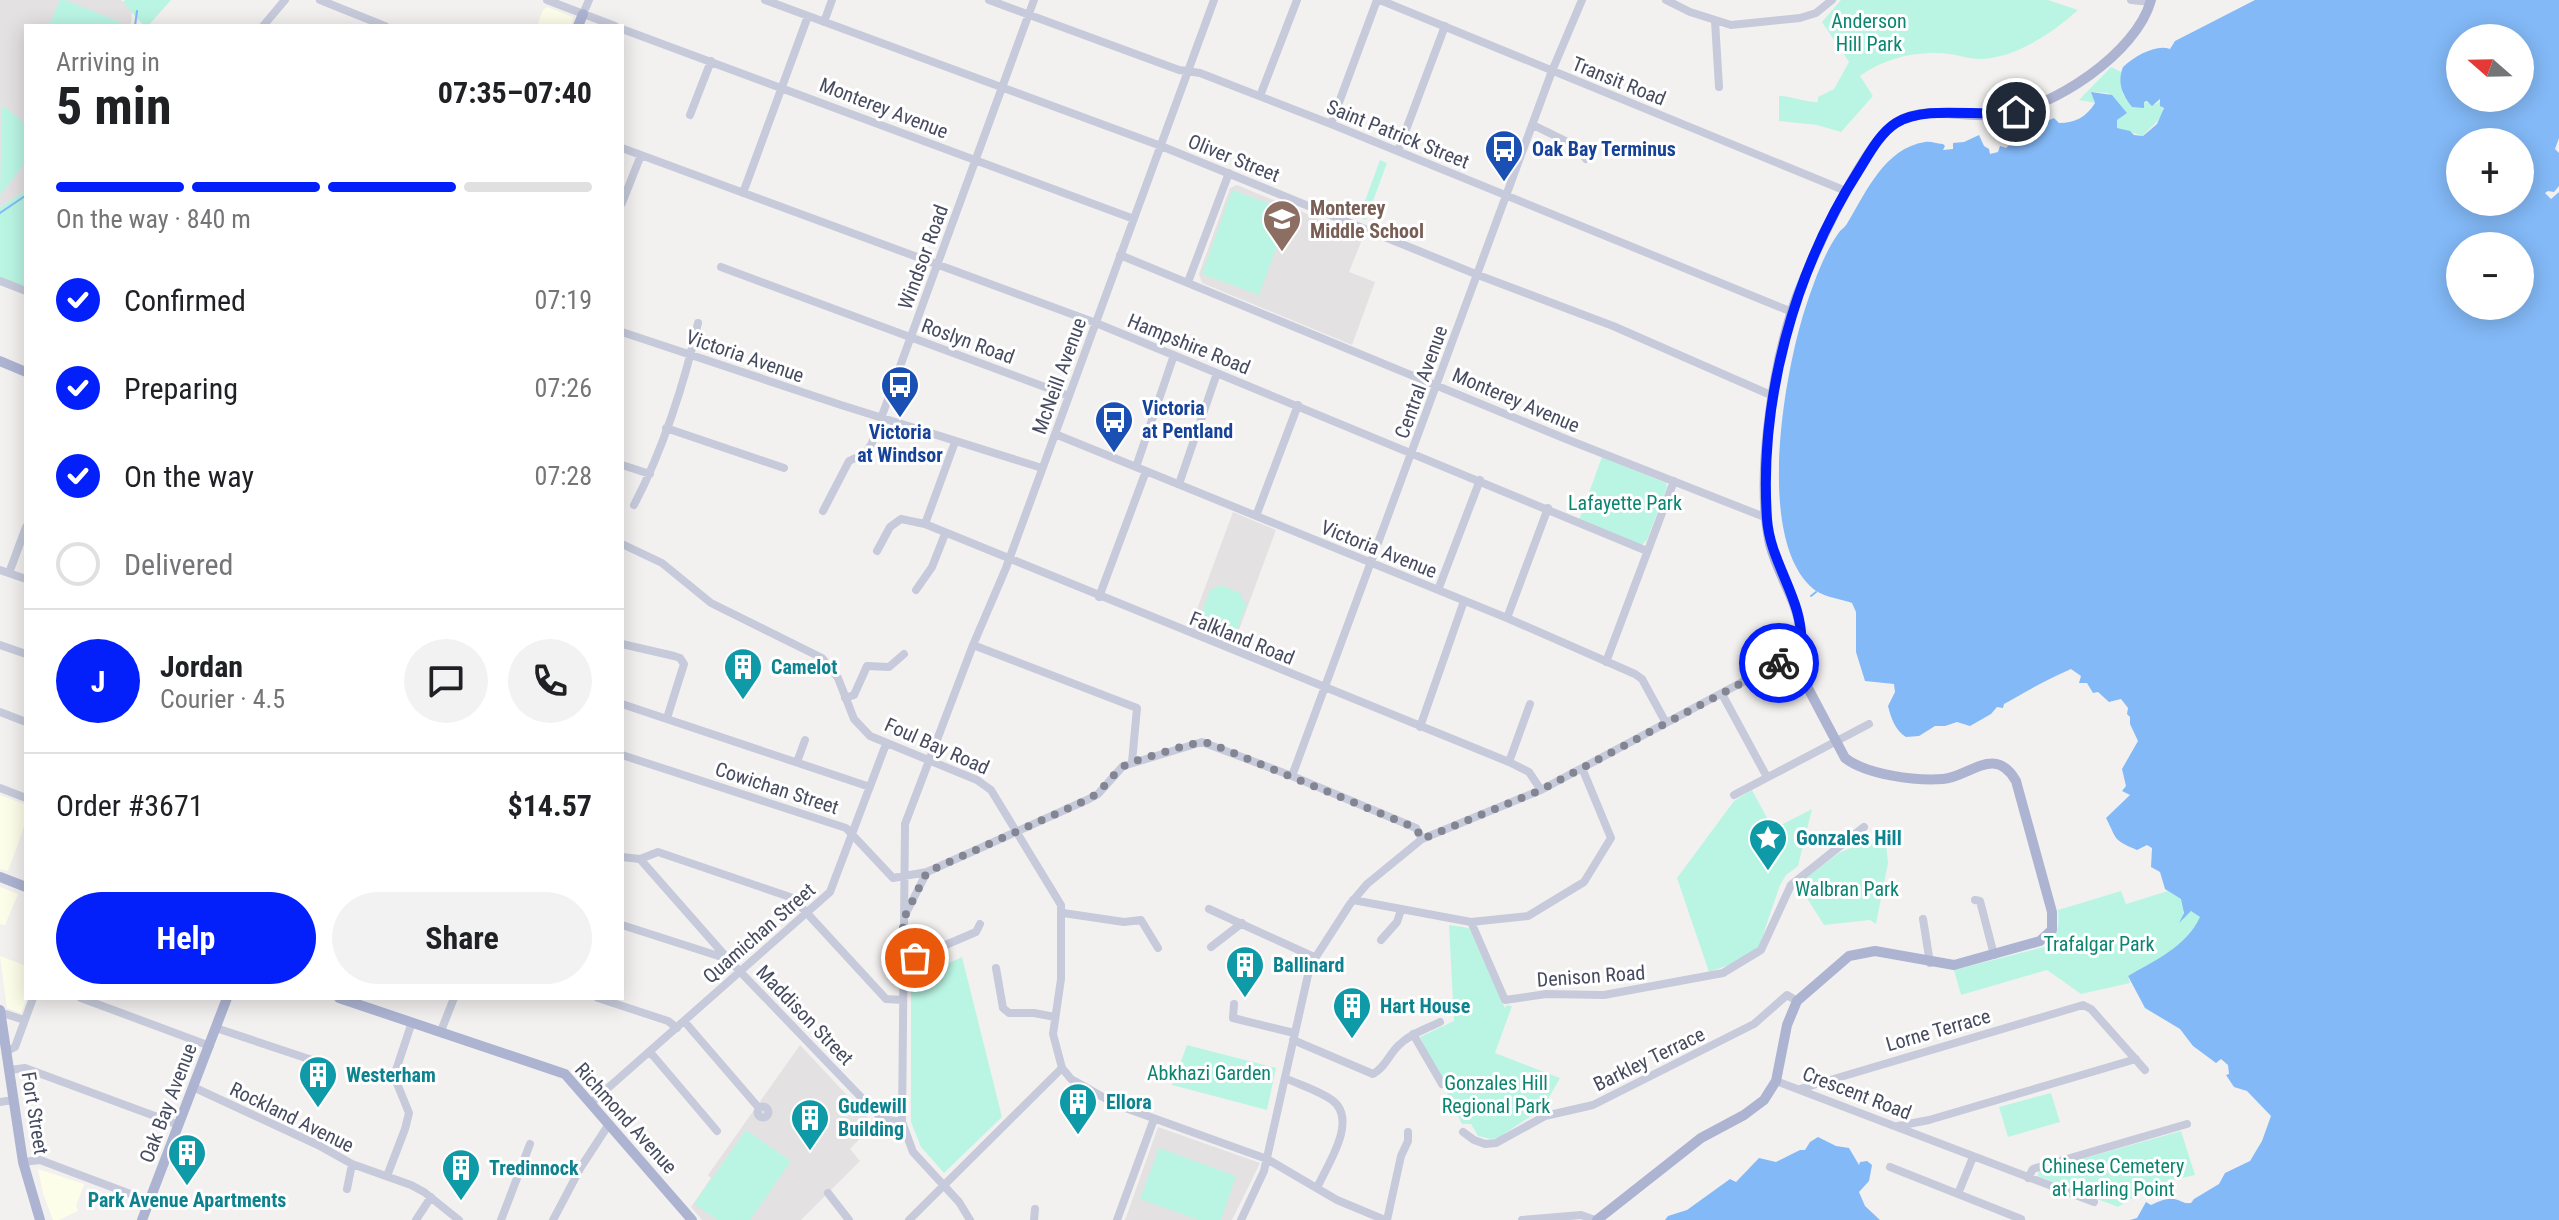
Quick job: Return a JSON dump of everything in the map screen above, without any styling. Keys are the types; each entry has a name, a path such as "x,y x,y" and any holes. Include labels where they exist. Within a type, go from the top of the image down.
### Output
{"main road":[{"path":"1776,1081 1789,1016 1797,1001 1855,954 1875,951 1954,965 2044,939 2054,926 2013,776 2003,767 1985,763 1944,779 1904,778 1853,764 1845,758 1791,656 1801,647 1802,632 1798,610 1774,557 1767,518 1766,457 1773,396 1792,312 1846,191 1876,144 1898,121 1923,114 2006,114 2055,98 2125,45 2142,22 2151,1"},
{"path":"579,24 583,14"},
{"path":"0,361 24,371"},
{"path":"0,877 24,886"},
{"name":"Oak Bay Avenue","path":"142,1220 226,1000"},
{"name":"Richmond Avenue","path":"345,1000 565,1074 692,1220"},
{"name":"Fort Street","path":"0,1011 23,1162 40,1220"},
{"name":"Crescent Road","path":"1602,1219 1701,1138 1752,1109 1769,1094 1776,1081"}],"street":[{"path":"265,24 285,0"},
{"path":"320,0 380,24"},
{"path":"547,0 610,24"},
{"path":"583,14 589,0"},
{"name":"Oliver Street","path":"765,0 1161,146 1478,275 1613,326 1773,396"},
{"path":"824,22 832,0"},
{"name":"Saint Patrick Street","path":"989,0 1260,96 1792,312"},
{"name":"Windsor Road","path":"823,511 849,461 866,453 881,417 1034,0"},
{"name":"McNeill Avenue","path":"902,1122 905,824 973,645 1010,558 1214,0"},
{"path":"1260,96 1297,0"},
{"path":"1331,124 1378,0"},
{"name":"Transit Road","path":"1378,0 1846,191"},
{"name":"Central Avenue","path":"1292,776 1552,71 1582,0"},
{"path":"1666,0 1731,25 1800,18 1816,13 1832,0"},
{"path":"2131,0 2151,1"},
{"path":"743,193 808,16"},
{"path":"1715,21 1719,87"},
{"path":"1398,151 1445,26"},
{"name":"Monterey Avenue","path":"624,30 1134,219"},
{"path":"690,115 711,61"},
{"path":"1533,125 1578,147 1586,159"},
{"name":"Hampshire Road","path":"624,149 1096,323 1647,551"},
{"path":"624,198 641,155"},
{"path":"1188,282 1229,173"},
{"name":"Monterey Avenue","path":"1120,255 1767,518"},
{"name":"Roslyn Road","path":"721,267 1069,396"},
{"path":"0,281 24,290"},
{"path":"634,505 650,474 691,355 698,323"},
{"name":"Victoria Avenue","path":"624,333 1042,468"},
{"path":"1136,467 1174,355"},
{"path":"1179,484 1217,373"},
{"path":"1256,516 1298,405"},
{"path":"666,428 784,468"},
{"name":"Victoria Avenue","path":"1055,434 1507,618 1642,679 1666,723"},
{"path":"877,551 890,527 901,519 925,524 955,442"},
{"path":"624,466 650,474"},
{"path":"1099,597 1146,471"},
{"path":"1438,590 1480,480"},
{"path":"1606,662 1674,481"},
{"path":"1507,618 1548,508"},
{"name":"Falkland Road","path":"925,524 1509,762 1529,772 1541,790"},
{"path":"24,531 4,571 24,578"},
{"path":"916,590 932,567 945,534"},
{"name":"Foul Bay Road","path":"624,545 662,563 723,609 816,653 838,678 863,731 886,744 984,784 991,790 1061,905 1061,979 1053,1034 1062,1068"},
{"path":"1420,727 1464,601"},
{"path":"624,644 674,656 684,664 667,718"},
{"path":"0,645 24,653"},
{"path":"973,645 1137,708 1132,762"},
{"path":"845,698 854,695 867,666 889,667 904,654"},
{"path":"1241,1220 1261,1180 1267,1159 1308,971 1314,957 1356,897 1422,839 1541,790 1791,656"},
{"path":"1722,694 1767,777"},
{"path":"1509,762 1530,704"},
{"path":"624,705 870,787"},
{"path":"0,712 24,721"},
{"path":"1734,795 1869,724"},
{"path":"797,762 805,740"},
{"path":"904,876 927,872 1089,799 1098,794 1123,766 1191,744 1209,743 1292,776 1416,828 1422,839"},
{"name":"Quamichan Street","path":"591,1103 830,892 886,744"},
{"name":"Cowichan Street","path":"624,756 846,828 893,878 904,876"},
{"path":"1356,897 1401,910 1471,922 1528,916 1584,882 1611,838 1582,768"},
{"path":"0,788 24,797"},
{"name":"Denison Road","path":"1471,922 1501,995 1508,1002 1546,994 1604,995 1717,976 1761,950 1791,885 1864,827"},
{"path":"624,857 640,859 658,852 793,898 886,999 903,1000"},
{"name":"Maddison Street","path":"640,859 728,959 882,1119 902,1122"},
{"path":"903,920 927,872"},
{"path":"1975,900 1980,901 1994,955"},
{"path":"1209,909 1314,957"},
{"path":"1381,940 1397,922 1401,910"},
{"path":"1063,913 1124,922 1141,920 1158,948"},
{"path":"1923,919 1930,963"},
{"path":"1211,947 1242,923"},
{"path":"903,959 915,958 976,932 980,924"},
{"path":"624,926 728,959"},
{"path":"996,968 1003,1008 1009,1013 1055,1017"},
{"name":"Barkley Terrace","path":"1463,1132 1485,1144 1496,1143 1545,1116 1593,1105 1754,1024 1787,995 1797,1001"},
{"path":"7,1051 15,1047 32,1000"},
{"path":"86,1000 210,1046"},
{"path":"441,1031 453,1000"},
{"path":"604,1000 680,1024 759,1108"},
{"path":"1234,1004 1233,1018 1294,1037 1373,1074 1379,1071 1400,1044 1413,1034 1440,1022"},
{"name":"Lorne Terrace","path":"1800,1089 2083,1005 2136,1059"},
{"path":"0,1011 24,1020"},
{"path":"387,1176 408,1120 407,1105 394,1076 412,1022"},
{"path":"216,1028 315,1061"},
{"path":"1413,1034 1442,1084"},
{"path":"650,1052 717,1131"},
{"path":"1895,1127 1929,1120 2136,1059 2145,1070"},
{"path":"10,1070 25,1068 179,1125"},
{"path":"909,1220 1062,1068 1086,1088 1117,1105 1267,1159 1317,1188 1386,1220 1408,1132"},
{"path":"1285,1078 1330,1098 1343,1118 1343,1130 1317,1188"},
{"name":"Crescent Road","path":"1776,1081 2094,1202"},
{"name":"Rockland Avenue","path":"193,1087 352,1164 411,1185 459,1220"},
{"path":"0,1102 13,1100"},
{"path":"1117,1220 1154,1119"},
{"path":"902,1122 913,1152 944,1185 970,1220"},
{"path":"553,1220 581,1167 609,1124"},
{"path":"2028,1178 2033,1169 2187,1124"},
{"path":"501,1220 530,1144"},
{"path":"1958,1194 1973,1157"},
{"path":"23,1162 40,1160 149,1201"},
{"path":"347,1189 352,1164"},
{"path":"1890,1167 2021,1219"},
{"path":"828,1193 849,1220"},
{"path":"416,1220 431,1197"},
{"path":"1034,1220 1035,1209"},
{"path":"1522,1220 1581,1215 1602,1219"}],"shaded area":[{"path":"0,0 121,0 132,10 131,24 24,24 24,191 0,207"},
{"path":"547,7 573,17 571,24 538,24"},
{"name":"Monterey Middle School","path":"1237,185 1363,237 1349,272 1375,282 1352,345 1202,283 1199,274 1230,188"},
{"path":"1233,512 1276,530 1233,646 1190,628"},
{"path":"0,795 24,804 24,827 8,871 0,869"},
{"path":"0,887 18,894 5,925 0,924"},
{"path":"0,956 24,965 26,1000 21,1013 7,1008"},
{"path":"800,1045 874,1124 850,1149 860,1161 801,1220 702,1220 691,1207 711,1178 708,1175"},
{"path":"1158,1127 1260,1163 1232,1220 1125,1220"},
{"path":"38,1169 84,1184 76,1206 78,1211 53,1220"}],"green space":[{"path":"60,0 122,23 122,24 50,24"},
{"path":"171,0 150,24 142,24 123,2"},
{"name":"Anderson Hill Park","path":"1841,0 2048,0 2078,10 2045,36 2006,55 1979,59 1925,53 1880,64 1860,76 1873,96 1841,132 1817,125 1779,121 1779,96 1818,102 1818,97 1834,89 1849,62 1822,22"},
{"path":"2111,67 2121,72 2123,95 2132,107 2144,107 2143,102 2156,104 2161,100 2161,116 2143,136 2117,128 2117,120 2126,113 2108,93 2092,92 2095,103 2079,100"},
{"path":"2,105 24,122 24,165 0,195"},
{"path":"1380,160 1387,163 1366,220 1359,217"},
{"path":"1232,190 1290,211 1259,295 1202,274"},
{"path":"24,191 24,286 20,289 0,281 0,207"},
{"name":"Lafayette Park","path":"1602,457 1666,483 1647,540 1641,546 1579,520"},
{"path":"1221,585 1242,594 1242,600 1247,603 1232,643 1196,629 1210,590"},
{"name":"Walbran Park","path":"1752,790 1773,829 1812,809 1798,866 1786,875 1780,885 1759,947 1743,960 1709,972 1677,878 1734,801"},
{"name":"Walbran Park","path":"1885,833 1888,863 1876,924 1870,920 1824,925 1798,884 1839,853"},
{"name":"Trafalgar Park","path":"2121,891 2126,904 2168,891 2181,898 2184,909 2182,919 2191,911 2201,917 2179,944 2128,976 2130,983 2081,994 2047,970 1961,995 1954,970 2044,947 2053,940 2057,931 2058,910"},
{"name":"Gonzales Hill Regional Park","path":"1449,925 1469,928 1505,1008 1512,1006 1495,1053 1560,1078 1543,1108 1498,1138 1478,1136 1471,1124 1462,1124 1420,1037 1454,1021"},
{"path":"962,957 1002,1117 944,1173 921,1147 911,1122 911,980"},
{"name":"Abkhazi Garden","path":"1187,1045 1276,1068 1267,1110 1172,1085"},
{"path":"2051,1093 2060,1122 2008,1137 1999,1107"},
{"path":"746,1130 791,1161 750,1220 718,1220 694,1204"},
{"name":"Chinese Cemetery at Harling Point","path":"2181,1131 2195,1175 2153,1185 2118,1207 2038,1176 2039,1171"},
{"path":"1159,1148 1236,1176 1221,1220 1199,1220 1140,1199"}],"water":[{"path":"2255,0 2559,0 2559,138 2555,149 2559,153 2559,186 2554,192 2545,193 2551,199 2559,192 2559,1220 2130,1220 2137,1218 2146,1202 2151,1205 2171,1199 2191,1203 2219,1184 2225,1173 2250,1161 2262,1141 2271,1116 2247,1091 2234,1087 2226,1075 2229,1074 2228,1065 2221,1059 2216,1063 2193,1046 2180,1029 2145,1008 2128,976 2178,944 2200,917 2191,911 2179,923 2184,913 2181,899 2165,889 2160,872 2151,867 2152,848 2147,845 2137,850 2119,841 2106,818 2130,795 2122,791 2126,786 2122,769 2138,741 2130,724 2128,708 2121,699 2109,702 2098,692 2093,693 2087,683 2079,683 2081,676 2071,669 2004,704 2003,708 1997,707 1970,726 1957,722 1935,726 1919,736 1906,737 1896,727 1888,706 1895,692 1894,684 1865,681 1856,652 1856,612 1852,603 1813,589 1793,560 1783,527 1779,490 1784,409 1797,336 1829,249 1878,173 1899,153 1925,142 1943,144 1943,150 1953,149 1953,143 1979,135 1990,154 1998,152 2000,146 2006,148 2040,123 2054,118 2059,123 2080,118 2095,103 2091,92 2112,95 2127,113 2117,120 2117,128 2143,136 2157,124 2164,108 2160,106 2160,99 2152,106 2147,101 2144,108 2132,107 2122,88 2120,78 2123,67 2146,52 2158,48 2170,49 2175,41"},
{"path":"1818,1137 1836,1146 1849,1148 1859,1165 1867,1161 1872,1165 1869,1181 1859,1192 1865,1206 1880,1220 1665,1220 1668,1216 1687,1210 1730,1179 1736,1182 1759,1158 1776,1162 1805,1150"}],"waterway":[{"path":"135,24 137,11"},
{"path":"0,213 24,197"},
{"path":"1811,596 1816,592"}],"way so far":[{"path":"915,958 903,959 903,920 927,872 1089,799 1098,794 1123,766 1132,762 1191,744 1209,743 1416,828 1422,839 1541,790 1779,663"}],"place":[{"name":"Oak Bay Terminus","path":"1504,183"},
{"name":"Monterey Middle School","path":"1282,253"},
{"name":"Victoria at Windsor","path":"900,419"},
{"name":"Victoria at Pentland","path":"1114,454"},
{"name":"Camelot","path":"743,701"},
{"name":"Gonzales Hill","path":"1768,872"},
{"name":"Ballinard","path":"1245,999"},
{"name":"Hart House","path":"1352,1040"},
{"name":"Westerham","path":"318,1109"},
{"name":"Ellora","path":"1078,1136"},
{"name":"Gudewill Building","path":"810,1152"},
{"name":"Park Avenue Apartments","path":"187,1187"},
{"name":"Tredinnock","path":"461,1202"}],"route":[{"path":"1779,663 1801,647 1802,632 1798,610 1774,557 1767,518 1767,439 1773,396 1793,307 1846,191 1887,130 1898,121 1923,114 1991,115 2016,112"}]}
